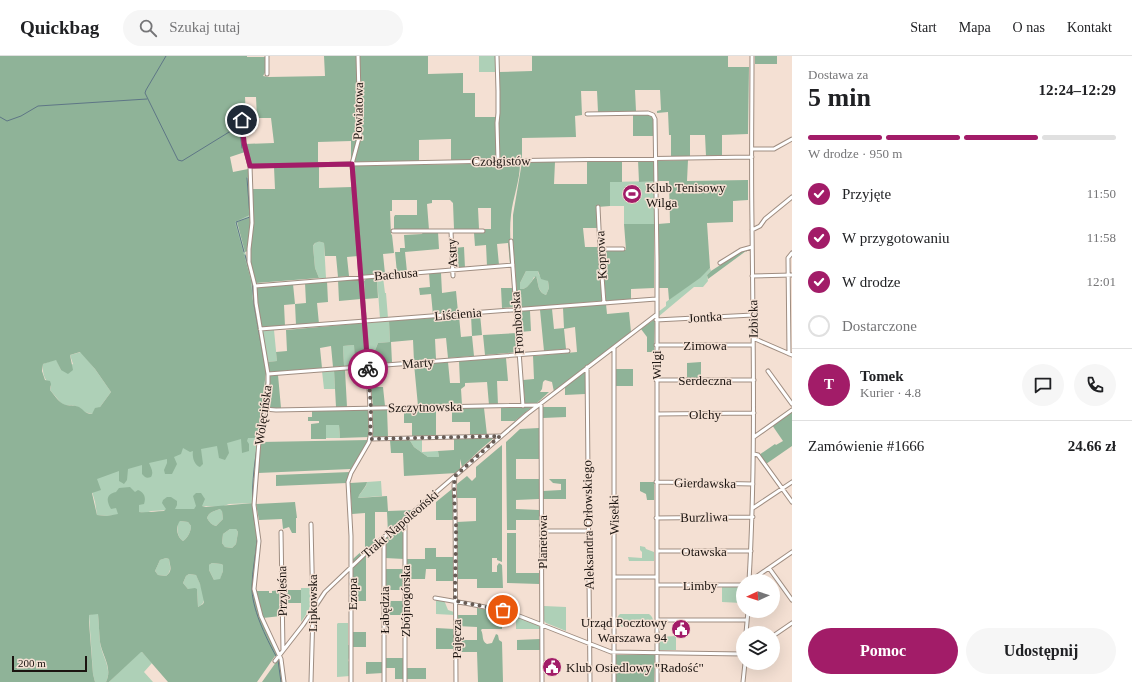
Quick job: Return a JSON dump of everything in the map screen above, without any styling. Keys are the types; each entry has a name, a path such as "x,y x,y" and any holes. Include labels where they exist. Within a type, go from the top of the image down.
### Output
{"street":[{"path":"267,56 267,74"},
{"name":"Powiatowa","path":"358,56 360,134 352,164 371,408 370,439"},
{"path":"497,56 498,161"},
{"name":"Izbicka","path":"749,574 753,517 754,454 752,56"},
{"name":"Wilgi","path":"587,114 651,114 655,119 657,414 656,682"},
{"name":"Wolęcińska","path":"242,120 244,143 250,166 252,223 249,252 250,266 268,374 259,441 254,505 260,541 254,589 261,616 282,662 284,682"},
{"path":"752,149 774,149 792,139"},
{"name":"Czołgistów","path":"250,166 752,157"},
{"path":"752,230 760,226 792,197"},
{"name":"Koprowa","path":"598,207 604,303"},
{"path":"393,231 482,231"},
{"name":"Astry","path":"451,231 453,276"},
{"name":"Fromborska","path":"511,241 523,406"},
{"path":"720,263 741,250 752,247"},
{"path":"600,249 623,249"},
{"path":"753,338 790,354 788,258 792,253"},
{"name":"Bachusa","path":"254,286 513,265"},
{"path":"752,276 792,276"},
{"name":"Liścienia","path":"260,329 656,299"},
{"name":"Trakt Napoleoński","path":"275,661 325,592 384,537 539,404 656,315"},
{"name":"Jontka","path":"656,320 753,315"},
{"name":"Zimowa","path":"656,345 753,345"},
{"name":"Wisełki","path":"614,348 614,682"},
{"name":"Marty","path":"268,374 568,351"},
{"name":"Aleksandra Orłowskiego","path":"587,368 590,682"},
{"path":"768,371 792,404"},
{"name":"Serdeczna","path":"656,380 754,380"},
{"name":"Szczytnowska","path":"264,409 523,406 539,404"},
{"name":"Planetowa","path":"539,404 542,530 542,682"},
{"path":"754,437 792,410"},
{"name":"Olchy","path":"657,414 754,413"},
{"path":"370,439 500,436"},
{"name":"Ezopa","path":"351,682 352,567 348,482 351,473 370,439"},
{"path":"754,454 758,456 792,502"},
{"name":"Pajęcza","path":"455,476 456,682"},
{"name":"Gierdawska","path":"656,482 753,484"},
{"path":"753,508 792,482"},
{"name":"Burzliwa","path":"656,518 753,517"},
{"name":"Zbójnogórska","path":"405,520 406,682"},
{"name":"Lipkowska","path":"311,524 311,682"},
{"path":"542,530 588,531"},
{"name":"Przyleśna","path":"281,532 284,650"},
{"name":"Łabędzia","path":"384,537 384,682"},
{"name":"Otawska","path":"657,551 751,551"},
{"path":"761,574 792,552"},
{"path":"769,568 792,600"},
{"path":"614,577 657,577"},
{"name":"Limby","path":"657,585 736,585"},
{"path":"435,598 509,612 589,644 614,652 736,654"},
{"path":"657,620 747,620 747,626"},
{"path":"780,631 792,623"},
{"path":"744,682 745,670"}],"green space":[{"path":"0,56 266,57 266,71 263,76 269,77 325,76 324,56 358,56 359,135 351,161 351,141 318,142 318,163 251,164 245,144 274,143 271,118 257,118 256,97 245,97 246,118 243,118 240,113 238,114 245,152 230,157 233,172 248,169 247,178 250,215 235,222 251,280 253,301 266,373 257,438 248,438 247,441 249,444 249,451 242,453 241,439 227,443 229,453 225,460 219,458 217,446 201,449 203,464 200,467 194,460 193,451 190,452 183,448 181,454 174,457 177,464 172,474 165,474 164,470 167,459 149,463 152,472 151,477 147,478 142,474 142,465 128,469 127,480 124,484 119,481 119,471 97,479 101,490 92,493 97,515 107,516 118,514 116,508 111,509 109,506 108,498 110,494 116,492 119,488 130,487 135,492 138,490 140,491 144,496 144,504 139,505 139,512 164,511 166,509 162,503 167,497 171,497 177,501 175,509 194,509 196,506 193,496 196,493 201,493 205,499 202,506 206,507 254,503 259,535 254,592 258,612 278,655 275,656 257,682 168,682 141,652 109,682 106,682 108,677 108,667 100,642 98,614 89,615 93,674 95,682 0,682","holes":["80,352 95,369 111,392 100,407 95,408 92,414 86,413 77,406 61,403 50,390 50,381 45,380 42,371 43,364 56,360 61,370 68,374 73,370 70,355","220,509 222,511 223,519 216,526 213,525 207,518 210,513","180,521 188,522 191,526 189,534 183,541 178,534 178,526","230,529 236,529 238,532 236,544 232,548 225,547 222,543 223,534","166,558 169,559 170,570 166,576 158,575 155,571 160,560","212,563 223,565 223,571 220,579 214,580 209,570 209,565","189,574 196,575 200,584 204,602 203,604 198,607 197,589 188,589 183,583 186,576"]},
{"path":"360,56 428,56 428,74 463,73 463,93 475,93 475,117 497,117 497,160 451,161 451,139 419,140 419,161 354,162 361,130"},
{"path":"479,56 496,56 496,72 479,72"},
{"path":"532,56 728,56 728,67 749,67 748,134 722,135 722,156 706,156 705,135 690,135 690,156 671,157 671,135 669,135 668,112 657,113 657,111 661,110 660,90 635,90 636,111 598,112 597,91 581,91 582,115 575,116 576,137 522,138 522,159 498,160 499,72 532,71"},
{"path":"755,56 777,56 777,64 755,64"},
{"path":"650,114 654,120 654,136 633,136 633,115"},
{"path":"622,160 622,182 610,182 610,206 597,207 597,228 583,228 585,247 598,247 602,301 518,308 513,241 513,215 522,162 555,162 554,184 587,184 587,161","holes":["526,271 538,271 541,279 548,281 549,288 546,295 541,292 536,276 527,287 520,289 520,283"]},
{"path":"638,160 654,160 654,181 639,182"},
{"path":"688,160 687,181 748,180 748,200 733,201 733,222 707,223 710,268 700,278 669,300 668,288 658,288 658,224 670,223 669,181 658,181 658,161"},
{"path":"520,163 519,176 510,221 512,264 510,264 508,243 497,244 499,265 487,266 486,245 475,246 474,233 485,233 485,229 491,229 491,208 478,208 479,229 454,229 453,203 450,200 432,200 432,203 427,204 429,230 394,230 395,215 417,215 417,200 392,200 392,211 390,211 394,253 383,254 385,274 363,276 353,166"},
{"path":"274,167 319,167 319,188 352,187 358,256 347,257 349,276 338,277 336,256 325,256 324,243 316,242 313,246 315,268 319,278 256,283 250,263 253,215 252,189 275,189"},
{"path":"247,177 251,217 237,223 253,280 255,302 268,376 254,503 229,504 221,507 202,506 194,509 151,511 146,513 139,512 138,509 118,510 118,515 97,515 91,488 217,229 250,215","holes":["251,280 253,301 266,376 257,438"]},
{"name":"Klub Tenisowy Wilga","path":"654,181 654,224 624,224 624,206 610,206 610,182"},
{"path":"251,217 248,251 245,252 237,222"},
{"path":"624,224 654,224 654,288 631,289 631,299 606,301 602,250 626,250"},
{"path":"423,232 438,232 439,249 405,252 407,272 397,273 395,252 400,252 400,248 405,248 404,235 422,234"},
{"path":"316,242 324,243 326,278 319,278 315,268 313,246"},
{"path":"464,247 465,268 455,268 454,248"},
{"path":"747,249 747,252 746,251 708,279 707,275 711,271"},
{"path":"710,268 711,271 707,275 708,281 703,287 694,287 658,317 658,312 666,306 666,302 694,282"},
{"path":"526,271 538,271 539,275 548,281 549,288 546,295 540,291 537,278 534,277 527,287 520,289 520,283"},
{"path":"429,273 441,273 442,293 456,291 458,312 433,315 431,294 420,295 419,288 430,287"},
{"path":"383,277 388,318 380,319 377,278"},
{"path":"377,278 378,298 365,299 364,281 366,279"},
{"path":"360,279 361,299 339,301 338,280"},
{"path":"327,281 328,302 317,303 319,324 296,325 295,304 306,303 305,283"},
{"path":"293,284 295,304 284,305 285,326 261,328 256,286"},
{"path":"501,288 512,288 513,307 502,308"},
{"path":"606,304 607,314 629,312 631,332 586,367 585,394 565,395 565,387 574,380 554,392 552,382 545,380 540,392 549,392 536,404 525,404 523,380 534,379 533,356 577,352 575,327 564,329 566,349 544,351 540,310 552,309 554,329 564,328 563,308"},
{"path":"518,311 530,311 531,331 520,332"},
{"path":"480,314 482,335 472,336 471,315"},
{"path":"459,316 461,337 472,336 474,356 448,358 446,338 435,339 436,359 414,361 413,340 391,342 392,363 377,364 374,353 378,343 390,342 389,321"},
{"path":"655,319 654,352 647,352 647,337 641,329"},
{"path":"389,321 390,342 378,343 374,353 377,364 370,364 367,323"},
{"path":"363,323 367,365 355,365 354,345 343,346 344,366 333,367 331,346 320,348 322,368 269,372 267,362 277,361 276,352 287,351 286,330"},
{"path":"274,330 277,361 267,362 261,331"},
{"path":"517,333 518,352 485,355 483,335"},
{"path":"354,345 355,365 344,366 343,346"},
{"path":"81,352 111,392 100,407 92,414 84,412 76,406 61,403 50,390 51,386 43,371 43,364 56,359 61,370 73,364 70,355"},
{"path":"506,358 508,381 497,381 498,405 489,405 487,382 465,383 465,386 461,389 462,405 418,406 414,364 448,362 450,383 460,383 459,361"},
{"path":"701,362 701,378 687,379 687,363"},
{"path":"615,369 633,369 633,386 615,386"},
{"path":"334,370 335,389 324,389 322,371"},
{"path":"334,370 345,370 347,407 336,407"},
{"path":"269,375 278,375 281,408 266,407"},
{"path":"371,387 383,387 385,406 373,406"},
{"path":"501,407 532,407 515,421 501,421"},
{"path":"543,407 566,407 566,417 543,418"},
{"path":"436,408 436,436 412,437 412,423 404,423 404,409"},
{"path":"452,408 484,408 487,435 470,435 470,422 452,422"},
{"path":"368,409 369,437 340,438 339,425 326,425 326,439 311,439 311,424 319,423 319,421 308,421 308,417 312,417 312,410"},
{"path":"373,409 387,409 388,437 373,437"},
{"path":"792,411 792,446 766,464 759,455 775,444 776,445 783,441 772,425"},
{"path":"326,425 339,425 340,438 326,438"},
{"path":"539,428 539,459 516,459 516,479 539,479 539,499 516,500 516,509 539,510 539,520 516,520 516,530 507,530 506,442 520,429"},
{"path":"495,437 462,467 460,459 460,470 457,473 404,476 403,453 391,453 390,440 409,439 414,447 428,457 439,457 438,451 454,450 454,439"},
{"path":"409,439 422,439 422,452 438,451 439,457 428,457 414,447"},
{"path":"369,440 351,469 258,473 261,442"},
{"path":"502,445 502,562 497,560 497,558 492,558 492,572 497,572 497,566 499,563 502,565 503,588 477,588 477,579 457,579 457,522 476,521 476,498 457,498 457,484 467,476 472,481 476,477 476,467"},
{"path":"350,472 347,483 276,486 276,475"},
{"path":"549,479 566,479 566,499 543,499 543,491 561,490 561,484 553,483"},
{"path":"381,481 382,496 357,498 366,486 367,482"},
{"path":"367,482 358,498 387,496 388,511 415,510 388,533 387,512 375,512 375,544 353,563 353,559 365,548 365,513 352,514 350,483"},
{"path":"640,482 654,482 654,500 647,500 646,494 640,491"},
{"path":"454,489 454,520 436,520 436,502"},
{"path":"295,502 297,518 296,533 292,533 289,527 283,529 282,519 259,520 256,504"},
{"path":"220,509 222,510 223,519 216,526 213,525 207,518 210,513"},
{"path":"178,522 188,522 191,526 189,534 183,541 178,533"},
{"path":"404,522 404,559 385,558 385,538"},
{"path":"230,529 236,529 238,532 236,544 232,548 225,547 222,543 223,534"},
{"path":"507,533 516,533 516,573 539,573 539,584 507,583"},
{"path":"640,546 654,552 654,561 629,561 628,557 642,558"},
{"path":"425,548 436,548 436,557 454,557 454,581 436,581 436,569 426,569 425,579 407,579 407,559 425,559"},
{"path":"366,555 366,601 353,601 353,567"},
{"path":"166,558 169,559 169,572 166,576 158,575 155,571 160,560"},
{"path":"212,563 223,565 220,580 214,580 209,570 209,565"},
{"path":"385,569 404,569 404,590 385,590"},
{"path":"189,574 196,575 201,585 204,600 198,607 197,589 188,589 183,583 186,576"},
{"path":"722,587 736,587 736,603 722,602"},
{"path":"301,588 310,588 311,599 309,609 301,622"},
{"path":"281,590 281,616 263,618 256,591 269,591 269,593 272,593 272,591"},
{"path":"283,590 301,590 301,603 283,603"},
{"path":"436,599 444,600 448,610 454,612 454,615 436,614"},
{"path":"385,601 404,601 404,615 385,615"},
{"path":"544,606 566,607 566,631 544,621"},
{"path":"477,608 500,612 502,614 502,629 481,630 485,643 492,643 496,634 502,642 503,682 478,682 477,652 458,652 458,640 477,640 477,627 457,626 457,615 477,615"},
{"path":"98,613 101,647 108,672 106,682 95,682 93,674 89,615"},
{"path":"620,614 649,614 653,619 653,624 650,627 632,624 621,627 617,624 617,618"},
{"path":"516,616 540,626 540,629 516,629"},
{"path":"338,623 348,623 348,645 350,645 348,661 350,662 350,676 337,677"},
{"path":"436,628 454,629 454,649 436,649"},
{"path":"353,632 366,632 366,647 353,647"},
{"path":"676,636 676,650 658,650 658,637"},
{"path":"540,639 540,650 517,650 517,640"},
{"path":"140,652 142,652 152,663 144,672 153,682 109,682"},
{"path":"615,655 655,655 654,682 615,682"},
{"path":"279,658 281,662 282,682 262,682"},
{"path":"386,658 404,658 404,679 395,679 395,668 386,668"},
{"path":"366,662 383,662 383,673 366,674"},
{"path":"407,668 426,668 426,679 407,679"}],"waterway":[{"path":"166,56 145,93 178,160 182,161 234,129 237,128 239,130"},
{"path":"0,117 7,121 21,116 38,106 147,99"},
{"path":"238,116 242,148"},
{"path":"244,252 236,222 250,217 247,178"},
{"path":"245,255 252,280 254,305 265,366"},
{"path":"255,525 253,506 254,469 267,377"},
{"path":"257,540 252,594 260,622 276,656"},
{"path":"278,660 281,682"}],"way so far":[{"path":"368,369 371,408 370,439 500,436 455,476 455,601 503,610"}],"place":[{"name":"Klub Tenisowy Wilga","path":"632,194"},
{"name":"Urząd Pocztowy Warszawa 94","path":"681,629"},
{"name":"Klub Osiedlowy \"Radość\"","path":"552,667"}],"route":[{"path":"242,120 244,143 250,166 352,164 368,369"}]}
